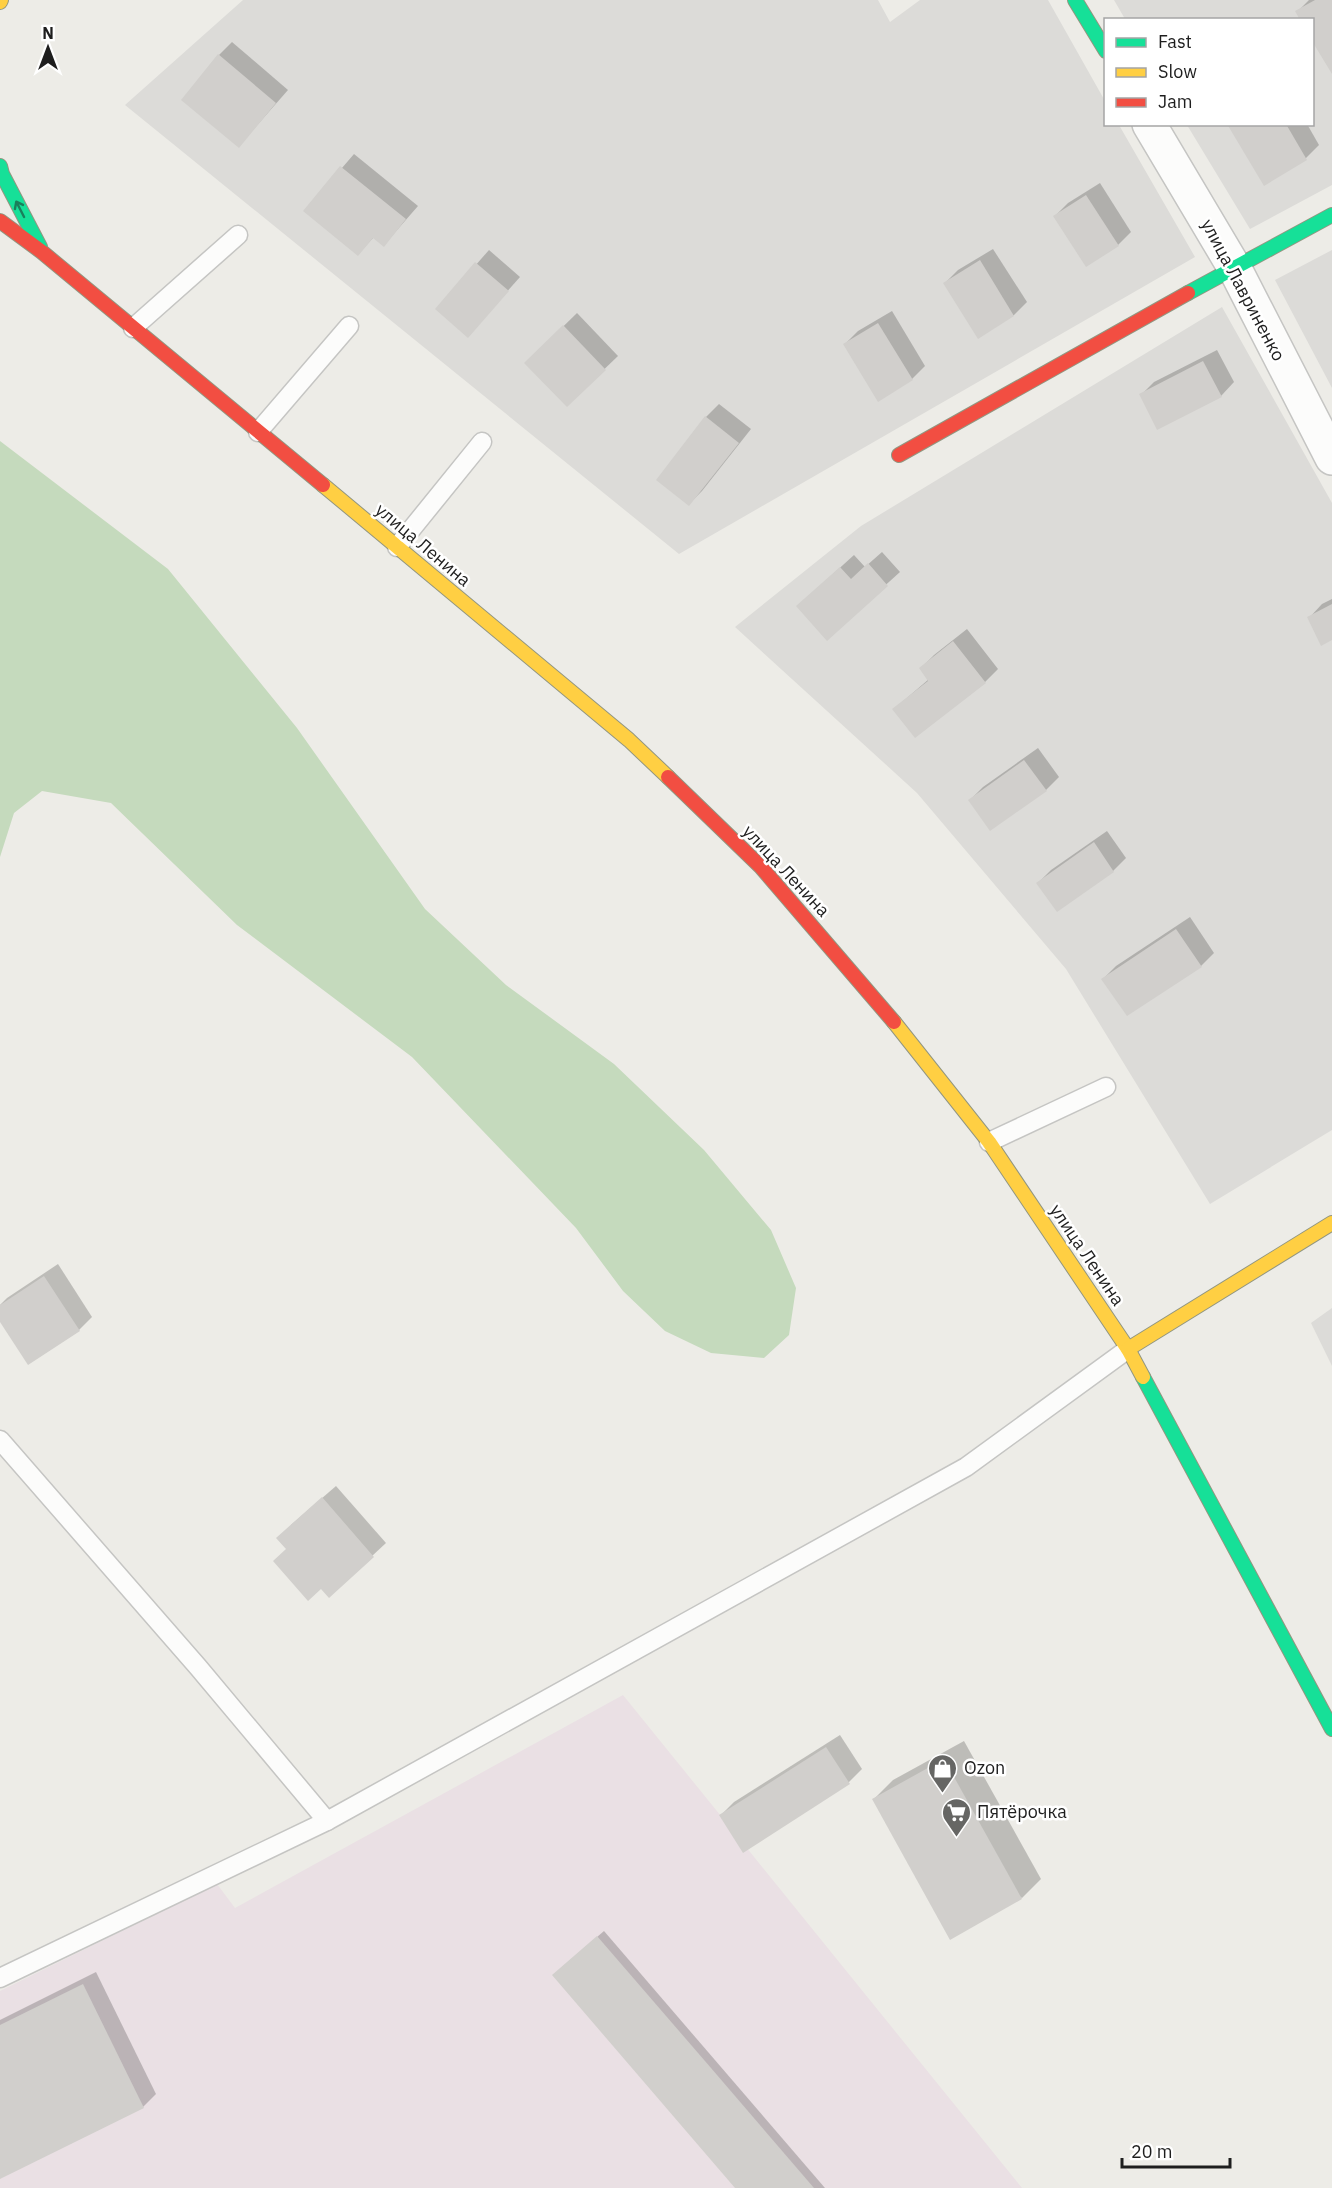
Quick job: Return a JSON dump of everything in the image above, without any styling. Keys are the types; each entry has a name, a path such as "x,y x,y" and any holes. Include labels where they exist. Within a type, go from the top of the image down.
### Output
{"main road":[{"path":"1075,0 1104,48"},
{"path":"0,166 42,252"},
{"path":"899,455 1234,267 1332,215"},
{"name":"улица Ленина","path":"0,221 42,252 629,740 761,867 869,991 989,1142 1128,1349 1332,1729"},
{"path":"1128,1349 1332,1222"}],"street":[{"name":"улица Лавриненко","path":"1150,126 1234,267 1332,458"}],"lane":[{"path":"133,328 238,235"},
{"path":"258,432 349,326"},
{"path":"397,547 482,442"},
{"path":"989,1142 1106,1088"},
{"path":"0,1978 327,1821 966,1467 1128,1349"},
{"path":"0,1440 198,1667 327,1821"}],"shaded area":[{"path":"243,0 878,0 890,22 920,0 1048,0 1104,99 1104,126 1120,126 1195,257 679,554 125,105"},
{"path":"1114,0 1332,0 1332,185 1250,229 1188,126 1314,126 1314,18 1124,18"},
{"path":"1332,250 1332,388 1275,280"},
{"path":"1222,307 1332,503 1332,1130 1210,1204 1066,969 917,793 735,627 861,526"},
{"path":"1332,1308 1332,1366 1311,1323"},
{"path":"623,1695 1022,2188 0,2188 0,1991 217,1884 235,1908"}],"green space":[{"path":"0,441 168,569 297,728 425,909 506,985 614,1064 704,1150 771,1230 796,1288 789,1335 764,1358 711,1353 665,1331 623,1291 576,1228 412,1057 237,925 111,803 42,791 14,813 0,857"}],"building":[{"path":"1315,0 1332,0 1332,74 1314,44 1314,18 1299,18 1295,11"},
{"path":"218,54 276,103 239,148 181,100"},
{"path":"1228,126 1287,126 1307,160 1264,186"},
{"path":"340,166 406,219 384,247 373,238 358,256 303,211"},
{"path":"1086,195 1119,246 1086,267 1053,216"},
{"path":"980,260 1014,316 978,339 943,283"},
{"path":"475,262 509,291 468,338 435,309"},
{"path":"878,323 913,380 878,402 843,344"},
{"path":"563,325 606,370 567,407 524,363"},
{"path":"1203,361 1222,397 1157,430 1139,394"},
{"path":"705,416 739,443 689,506 656,480"},
{"path":"868,563 888,586 827,641 796,606 840,567 851,579"},
{"path":"1332,604 1332,640 1321,646 1307,617"},
{"path":"953,641 986,683 915,738 892,709 928,681 919,668"},
{"path":"1024,760 1047,791 990,831 968,800"},
{"path":"1094,842 1114,872 1057,912 1036,883"},
{"path":"1176,929 1202,967 1127,1016 1101,979"},
{"path":"44,1276 80,1331 28,1365 0,1322 0,1305"},
{"path":"322,1497 374,1557 329,1598 321,1589 308,1601 273,1561 286,1549 276,1538"},
{"path":"826,1747 850,1784 743,1853 719,1815"},
{"path":"944,1759 1022,1899 950,1940 872,1799"},
{"path":"597,1936 814,2188 735,2188 552,1975"},
{"path":"83,1984 144,2108 0,2179 0,2025"}],"traffic: fast":[{"path":"1075,0 1104,48"},
{"path":"0,166 40,247"},
{"path":"1188,293 1332,215"},
{"path":"1143,1377 1332,1729"}],"traffic: slow":[{"path":"323,485 629,740 668,777"},
{"path":"894,1022 989,1142 1128,1349 1143,1377"},
{"path":"1128,1349 1332,1223"}],"traffic: jam":[{"path":"0,221 42,252 323,485"},
{"path":"899,455 1188,293"},
{"path":"668,777 761,867 894,1022"}],"place":[{"name":"Ozon","path":"943,1794"},
{"name":"Пятёрочка","path":"956,1838"}]}
